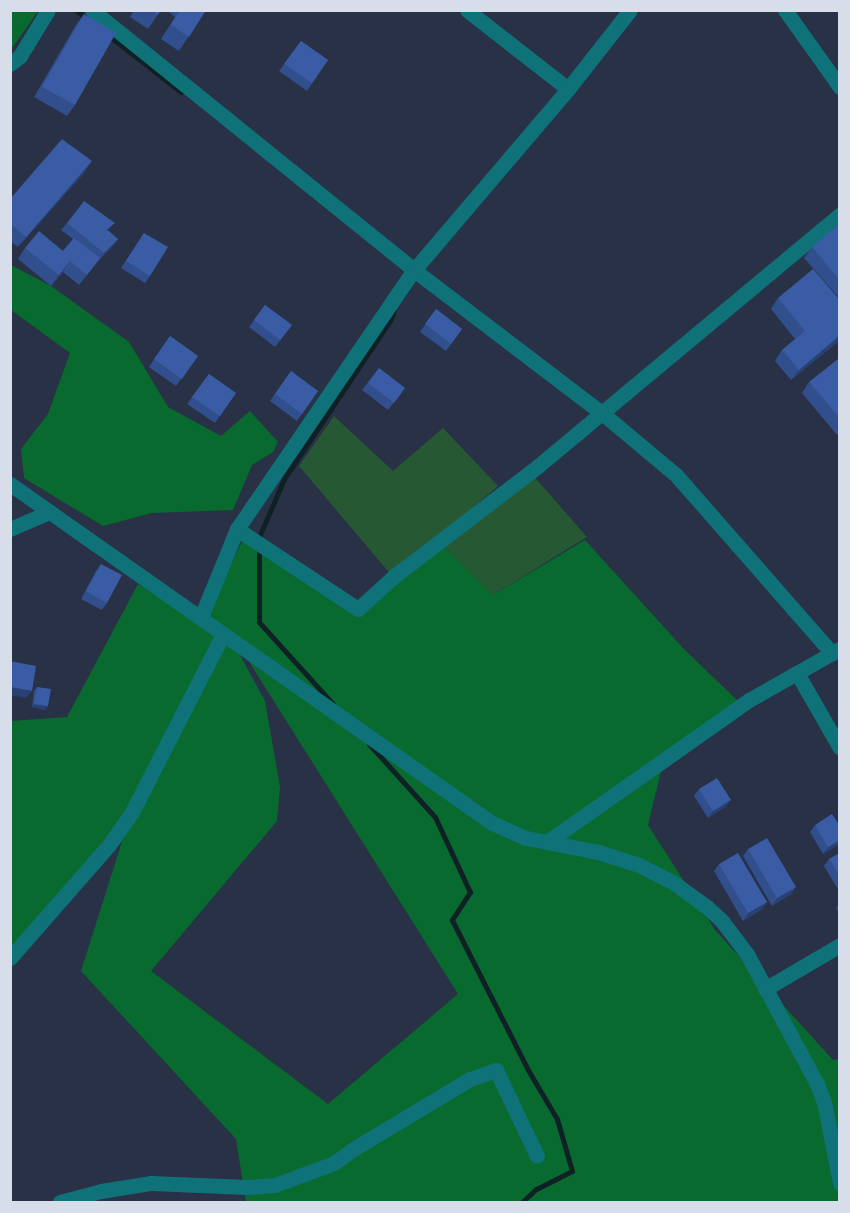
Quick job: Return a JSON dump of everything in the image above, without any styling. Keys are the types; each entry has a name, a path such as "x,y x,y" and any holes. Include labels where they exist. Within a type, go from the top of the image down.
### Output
{"street":[{"path":"10,64 20,56 48,10"},
{"path":"92,10 414,270 602,413 676,475 836,651 749,700 547,842"},
{"path":"467,10 568,89"},
{"path":"201,617 237,529 414,270 568,89 630,10"},
{"path":"784,10 840,87"},
{"path":"237,529 358,609 393,577 602,413 840,214"},
{"path":"10,484 492,822 513,833 617,857 674,882 722,921 747,954 817,1084 824,1102 840,1183"},
{"path":"10,529 49,512"},
{"path":"10,958 109,845 132,812 223,634"},
{"path":"797,673 840,748"},
{"path":"765,989 840,945"},
{"path":"60,1203 100,1191 151,1183 247,1187 275,1185 334,1163 470,1079 496,1070 537,1156"}],"green space":[{"path":"10,11 38,11 11,50"},
{"path":"11,265 51,286 129,342 168,407 221,436 250,411 278,442 273,452 252,465 233,510 152,513 103,526 24,478 21,449 48,414 70,353 11,310"},
{"path":"334,416 393,471 443,428 498,486 393,577 299,466"},
{"path":"530,472 587,537 493,595 441,543"},
{"path":"244,537 359,614 441,543 493,595 585,540 683,648 742,705 665,755 648,825 715,930 833,1060 839,1059 839,1202 246,1202 236,1139 81,971 131,813 11,948 11,721 67,717 138,584 234,644 265,701 280,787 277,821 151,971 328,1104 458,994 233,636 208,614"}],"building":[{"path":"180,10 206,10 189,37 171,25"},
{"path":"84,14 116,33 75,105 42,87"},
{"path":"301,41 328,60 312,83 284,64"},
{"path":"62,139 92,161 26,237 10,223 10,199"},
{"path":"84,201 115,223 107,230 118,239 104,253 67,223"},
{"path":"840,223 840,280 812,247"},
{"path":"39,231 63,251 74,238 100,258 87,275 70,261 59,275 25,248"},
{"path":"144,233 168,247 150,276 126,261"},
{"path":"813,269 840,300 840,335 799,370 782,350 805,331 778,298"},
{"path":"265,305 292,325 280,340 254,320"},
{"path":"436,309 462,329 451,344 425,324"},
{"path":"170,336 198,356 182,379 154,359"},
{"path":"838,359 840,361 840,418 809,382"},
{"path":"379,368 405,388 394,403 368,383"},
{"path":"291,371 318,391 302,414 275,394"},
{"path":"209,374 236,393 220,416 192,397"},
{"path":"101,564 122,575 107,603 86,591"},
{"path":"10,661 36,666 32,691 10,687"},
{"path":"37,687 51,689 48,706 34,704"},
{"path":"717,778 731,800 713,811 699,789"},
{"path":"832,814 840,826 840,840 828,847 815,825"},
{"path":"767,838 796,887 777,898 748,849"},
{"path":"738,853 767,902 748,913 719,864"},
{"path":"840,853 840,876 829,859"}],"waterway":[{"path":"76,10 86,18"},
{"path":"108,35 181,92"},
{"path":"333,704 259,622 259,537 284,479 391,319 394,309"},
{"path":"369,744 435,817 470,892 452,920 528,1070 557,1119 572,1171 536,1189 522,1202"}]}
